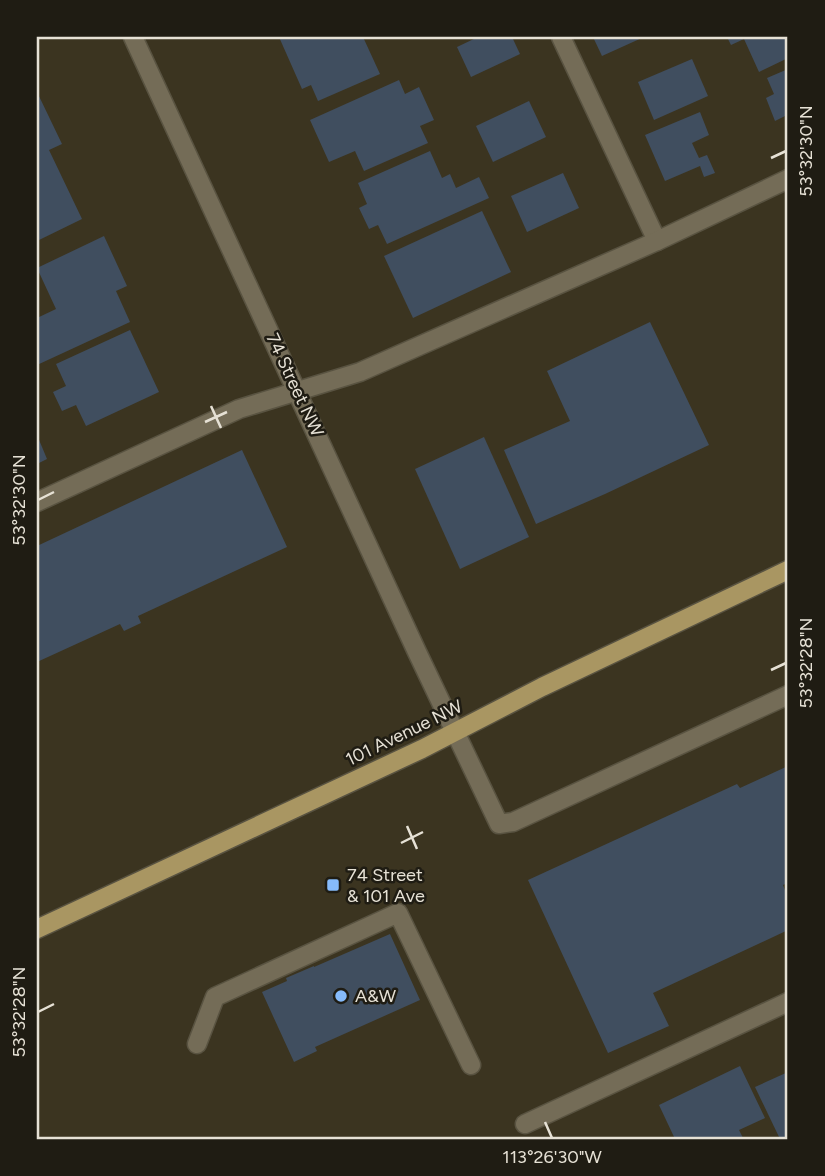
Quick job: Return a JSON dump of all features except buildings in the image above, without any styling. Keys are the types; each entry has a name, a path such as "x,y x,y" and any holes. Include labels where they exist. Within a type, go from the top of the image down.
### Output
{"main road":[{"name":"101 Avenue NW","path":"40,926 455,733 542,687 788,570"}],"street":[{"name":"74 Street NW","path":"134,37 499,824 513,822 788,695"},
{"path":"561,37 657,241"},
{"path":"37,502 239,409 360,372 657,241 788,179"},
{"path":"197,1044 215,997 398,913 471,1065"},
{"path":"525,1124 788,1002"}],"place":[{"name":"74 Street & 101 Ave","path":"333,885"},
{"name":"A&W","path":"341,996"}]}
